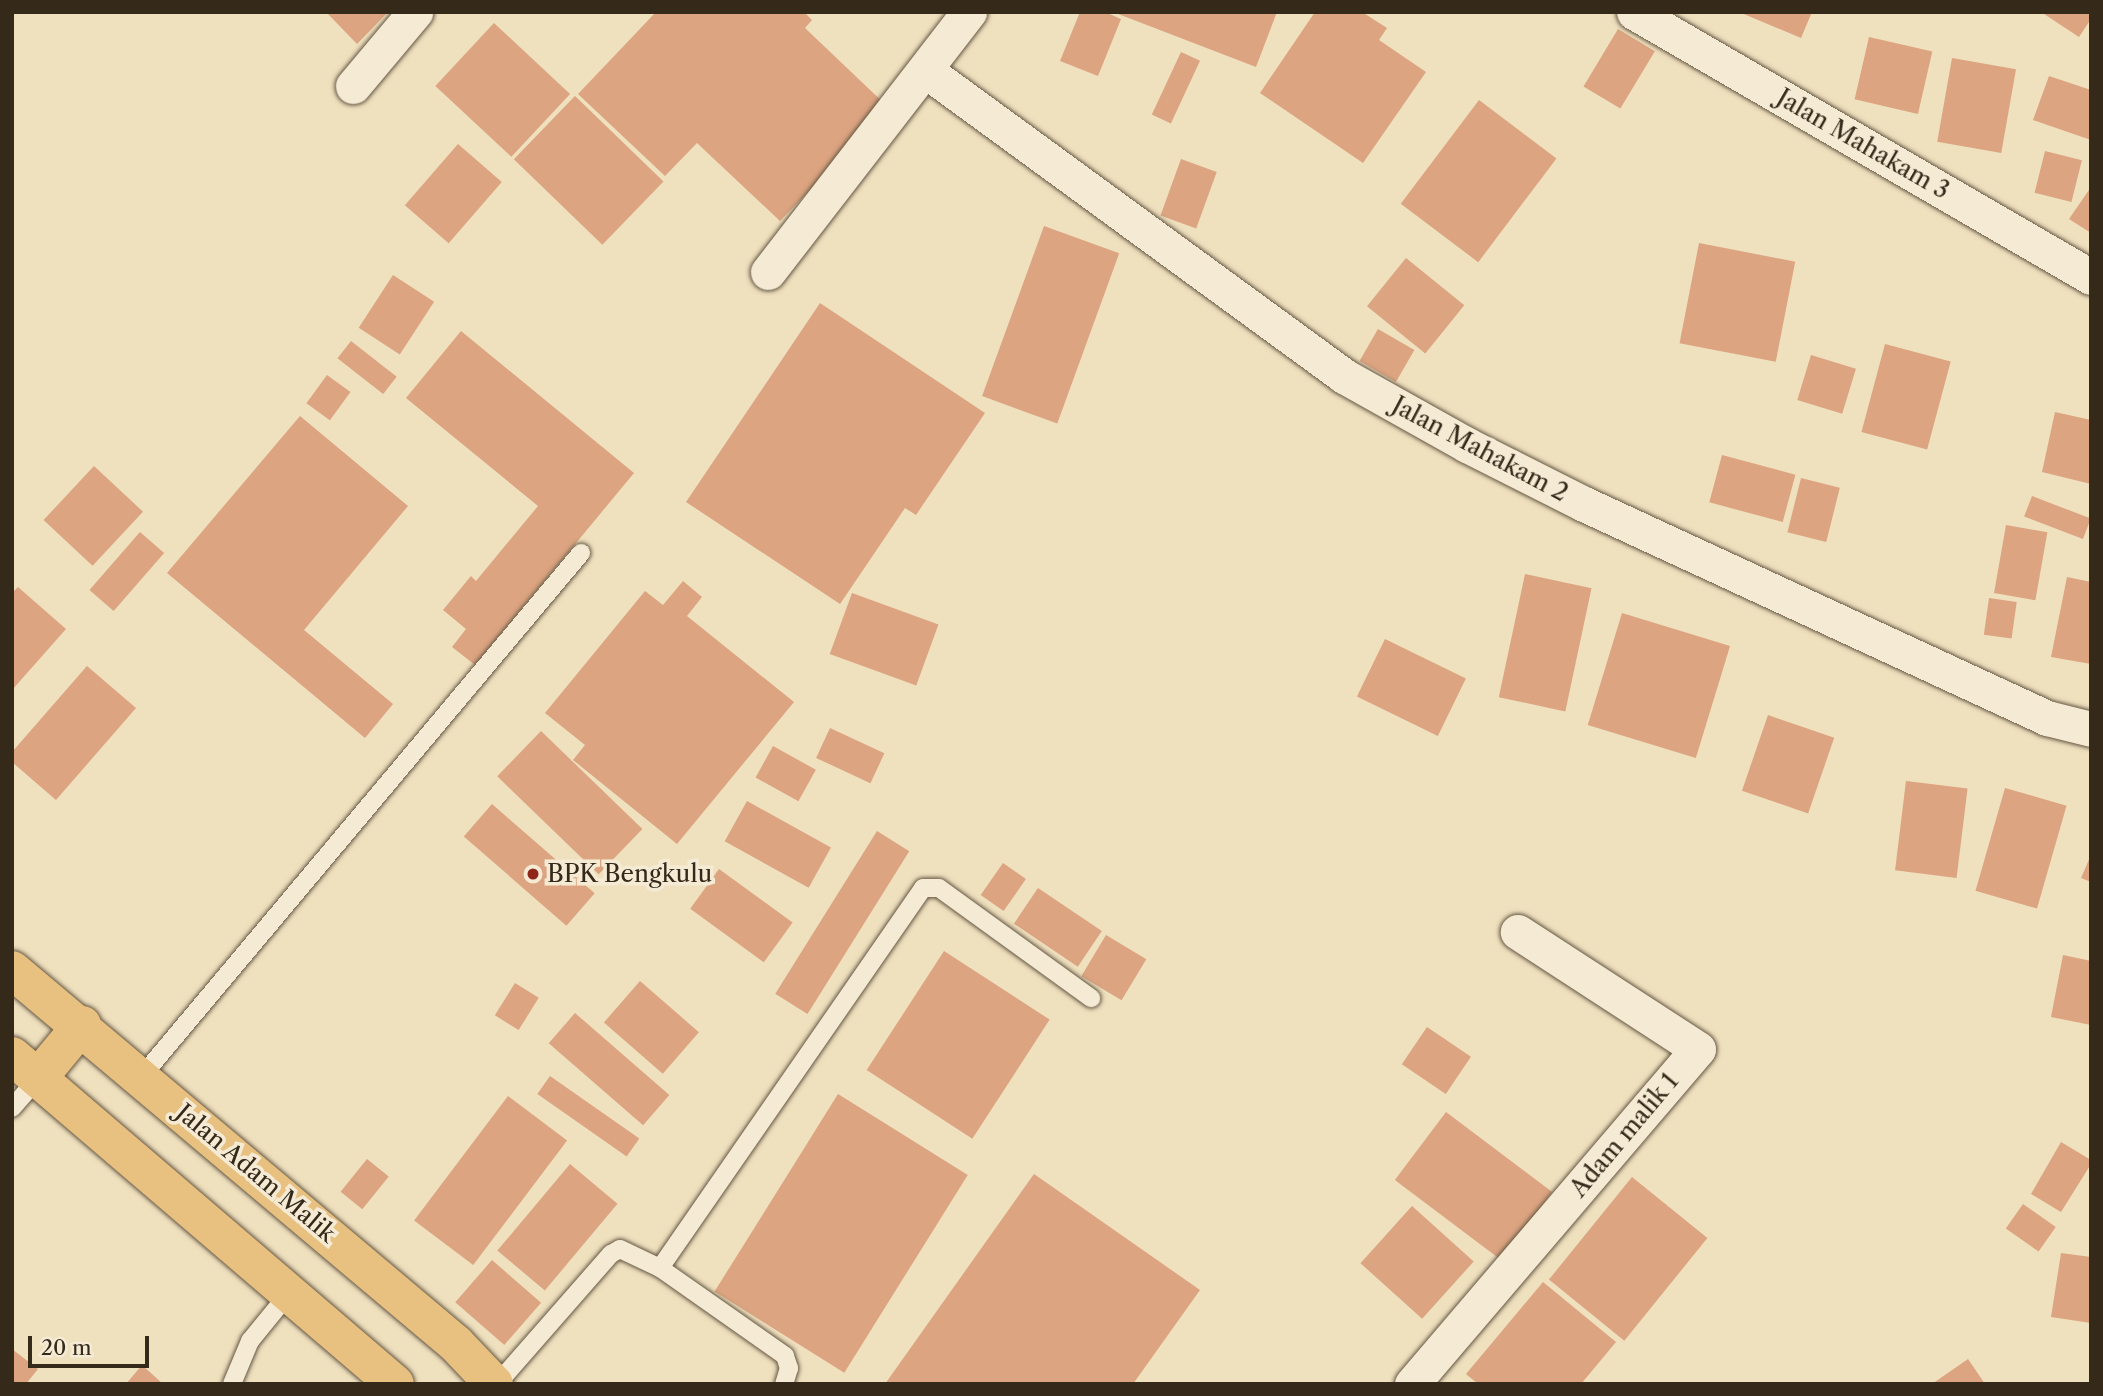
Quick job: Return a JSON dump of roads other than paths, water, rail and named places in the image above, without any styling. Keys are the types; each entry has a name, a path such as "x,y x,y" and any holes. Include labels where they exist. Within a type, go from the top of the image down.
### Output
{"main road":[{"name":"Jalan Adam Malik","path":"12,970 82,1025 456,1344 495,1384"},
{"path":"82,1025 25,1067 395,1384"}],"street":[{"path":"353,86 415,12"},
{"path":"768,272 970,12"},
{"name":"Jalan Mahakam 3","path":"1634,12 2091,277"},
{"name":"Jalan Mahakam 2","path":"925,70 1344,376 1366,389 1467,445 1584,504 2048,718 2091,729"},
{"name":"Adam malik 1","path":"1412,1384 1698,1049 1518,932"}],"lane":[{"path":"142,1076 581,553"},
{"path":"660,1268 923,888 939,888 1091,998"},
{"path":"12,1108 25,1067"},
{"path":"495,1384 611,1254 620,1249 660,1268 785,1356 789,1368 784,1384"},
{"path":"232,1384 250,1342 290,1292"}],"place":[{"name":"BPK Bengkulu","path":"533,874"}]}
